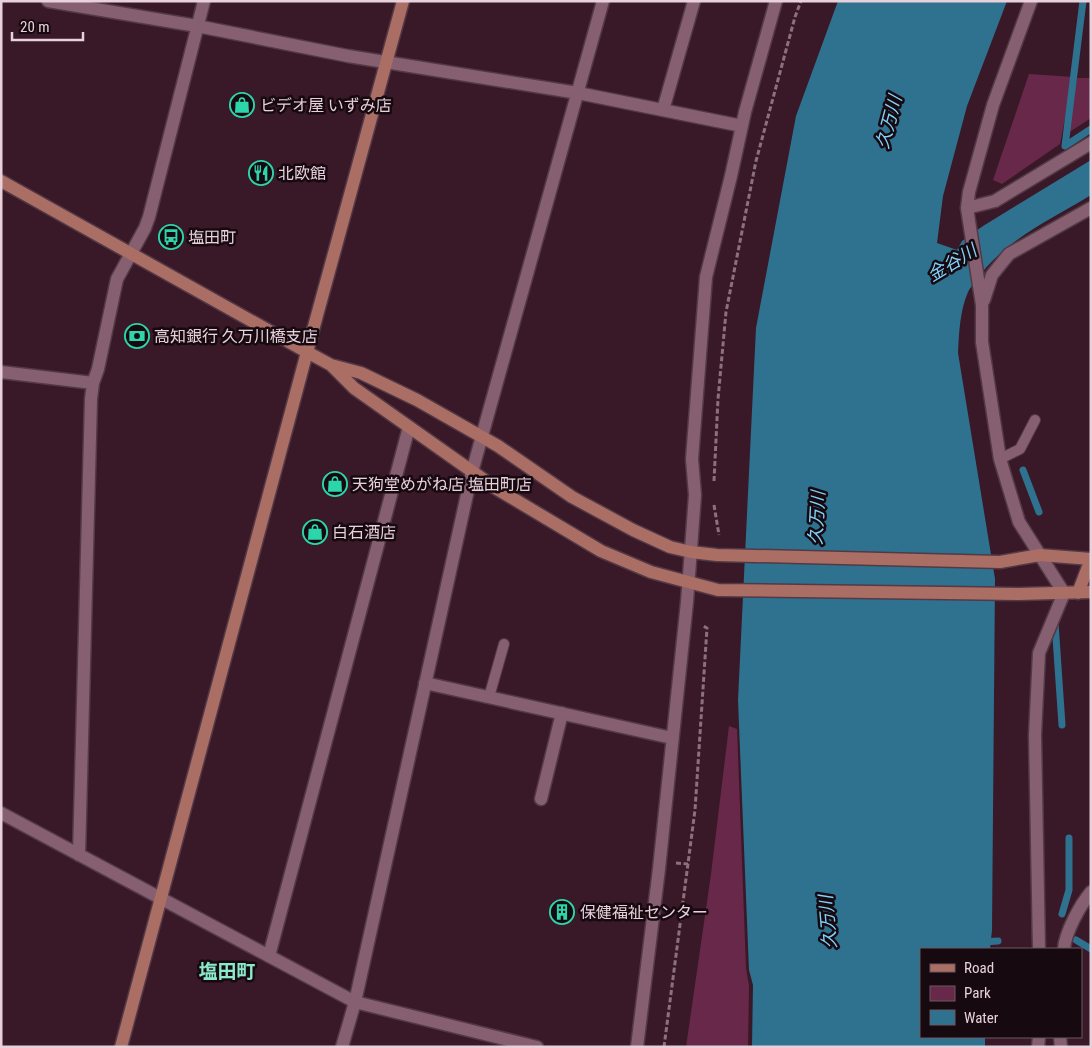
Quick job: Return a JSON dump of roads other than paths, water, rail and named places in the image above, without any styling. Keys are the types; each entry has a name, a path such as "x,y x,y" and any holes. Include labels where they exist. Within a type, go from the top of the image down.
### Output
{"street":[{"path":"48,1 94,5 387,62 578,93 742,126"},
{"path":"80,855 90,399 117,279 149,217 204,1"},
{"path":"121,1047 403,1"},
{"path":"342,1047 355,1002 472,472 603,1"},
{"path":"663,110 694,1"},
{"path":"637,1047 659,869 691,552 695,496 692,459 706,277 742,126 776,1"},
{"path":"1031,1 993,106 969,192 967,208 982,305 982,342 1000,459 1019,522 1064,593"},
{"path":"967,208 995,201 1091,143"},
{"path":"1,181 331,365 361,372 418,400 481,437 572,497 633,530 670,547 717,555 1000,562 1040,555 1091,559 1085,592 998,594 721,590 651,572 601,550 497,489 354,388 331,365"},
{"path":"982,305 992,275 1010,254 1091,208"},
{"path":"1,372 93,382"},
{"path":"269,956 409,427"},
{"path":"1039,948 1035,735 1039,653 1064,593"},
{"path":"425,683 672,738"},
{"path":"541,799 562,713"},
{"path":"1,813 355,1002 510,1043 537,1047"},
{"path":"1064,948 1065,940 1084,900 1091,892"}],"lane":[{"path":"1000,459 1020,449 1035,420"},
{"path":"489,697 504,644"}],"water":[{"path":"838,1 1007,1 967,106 943,196 937,243 957,250 962,241 983,226 1091,160 1091,195 1029,232 988,265 969,290 960,322 958,353 995,579 992,930 990,948 920,948 920,1038 985,1038 985,1047 752,1047 753,985 749,970 738,700 756,328 796,116"}],"waterway":[{"path":"1083,1 1065,146 1091,129"},
{"path":"1023,470 1039,512"},
{"path":"1055,623 1062,725"},
{"path":"1062,914 1069,890 1069,838"},
{"path":"1076,940 1091,949"},
{"path":"983,942 998,941"}],"place":[{"name":"ビデオ屋 いずみ店","path":"242,105"},
{"name":"北欧館","path":"261,173"},
{"name":"塩田町","path":"171,237"},
{"name":"高知銀行 久万川橋支店","path":"137,336"},
{"name":"天狗堂めがね店 塩田町店","path":"335,484"},
{"name":"白石酒店","path":"315,532"},
{"name":"保健福祉センター","path":"562,912"}],"district":[{"name":"塩田町","path":"227,971"}],"water label":[{"name":"久万川","path":"889,122"},
{"name":"金谷川","path":"952,263"},
{"name":"久万川","path":"817,518"},
{"name":"久万川","path":"828,922"}]}
